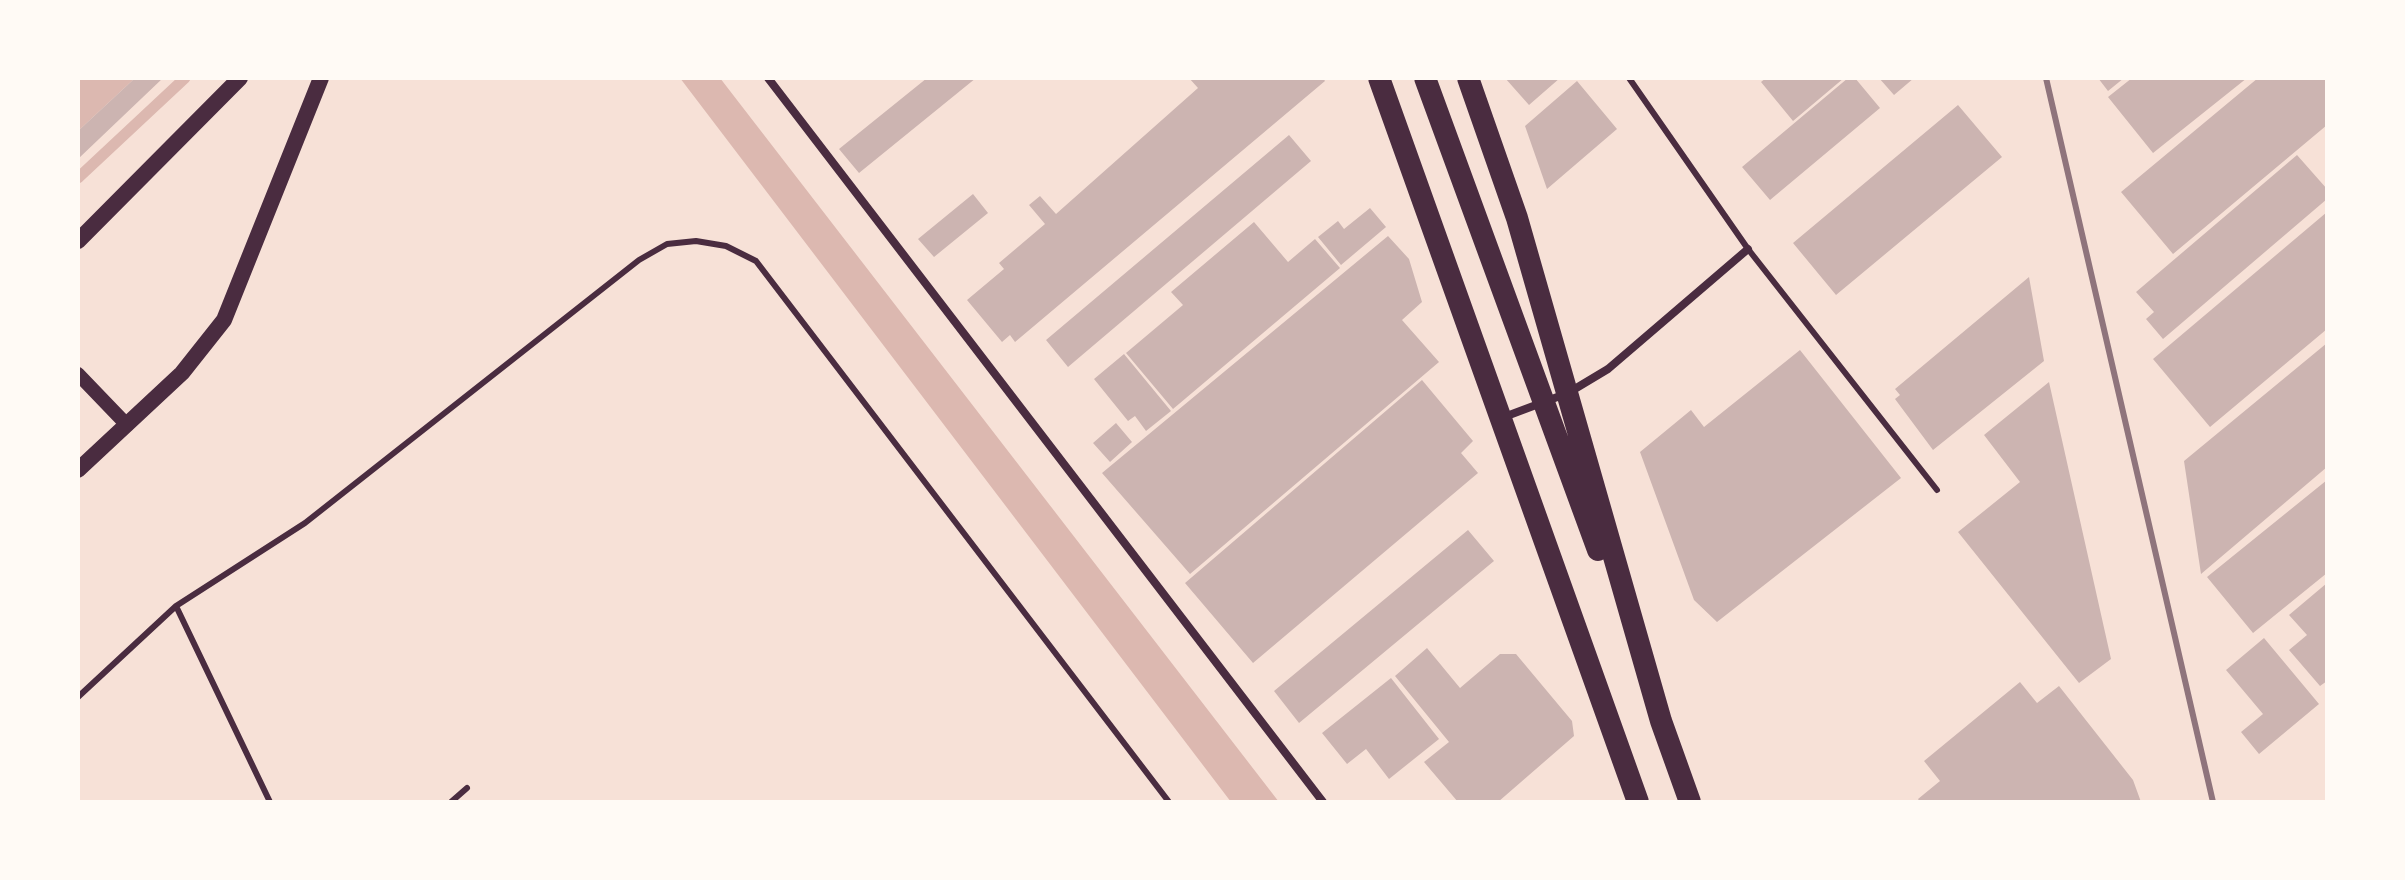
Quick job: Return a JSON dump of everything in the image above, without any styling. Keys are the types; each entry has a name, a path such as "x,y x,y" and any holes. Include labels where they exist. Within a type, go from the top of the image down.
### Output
{"highway":[{"path":"1379,78 1638,802"},
{"path":"1468,78 1517,218 1661,721"},
{"path":"1425,79 1690,802"}],"main road":[{"path":"78,241 240,78"},
{"path":"78,470 182,373 224,320 321,78"}],"street":[{"path":"768,78 1323,802"},
{"path":"1500,418 1568,393 1608,369 1748,249"},
{"path":"78,374 127,425"}],"lane":[{"path":"1629,78 1748,249 1937,490"},
{"path":"78,697 176,606 305,523 639,260 667,244 696,241 726,246 756,261 1169,802"},
{"path":"176,606 270,802"},
{"path":"451,802 467,788"}],"shaded area":[{"path":"78,78 135,78 78,131"},
{"path":"680,78 720,78 1279,802 1231,802"}],"building":[{"path":"135,78 163,78 78,159 78,131"},
{"path":"927,78 976,78 859,173 839,149"},
{"path":"1189,78 1323,78 1325,81 1015,342 1010,335 1002,342 967,300 1004,269 999,263 1045,224 1029,205 1040,196 1056,214 1198,88"},
{"path":"1505,78 1560,78 1529,105"},
{"path":"1766,78 1844,78 1793,121 1761,82"},
{"path":"1848,78 1855,78 1880,108 1770,200 1742,167"},
{"path":"1879,78 1914,78 1894,95"},
{"path":"2098,78 2124,78 2108,91"},
{"path":"2132,78 2247,78 2153,153 2108,97"},
{"path":"2258,78 2327,78 2327,125 2173,254 2121,192"},
{"path":"1577,81 1617,129 1547,189 1525,126"},
{"path":"1958,105 2002,157 1836,295 1793,243"},
{"path":"1289,135 1311,161 1068,367 1046,340"},
{"path":"2297,155 2327,189 2327,199 2163,339 2146,319 2154,312 2136,292"},
{"path":"973,194 988,213 934,257 918,239"},
{"path":"1370,208 1386,227 1341,265 1318,237 1338,221 1344,229"},
{"path":"2327,212 2327,329 2210,427 2153,359"},
{"path":"1254,222 1288,262 1315,239 1340,268 1173,409 1126,353 1183,305 1171,292"},
{"path":"1388,236 1409,259 1422,302 1402,320 1439,362 1190,574 1102,473"},
{"path":"2029,277 2044,361 1933,450 1895,399 1900,395 1895,389"},
{"path":"2327,343 2327,467 2201,574 2184,461"},
{"path":"1800,350 1901,478 1717,622 1694,600 1640,452 1691,410 1704,427"},
{"path":"1124,354 1171,411 1146,431 1135,416 1128,421 1094,379"},
{"path":"1422,380 1473,441 1461,453 1478,473 1253,663 1185,583"},
{"path":"2049,382 2111,659 2079,683 1958,532 2020,482 1984,435"},
{"path":"1116,423 1132,442 1110,462 1093,443"},
{"path":"2327,480 2327,573 2253,633 2207,577"},
{"path":"1468,530 1494,561 1299,723 1274,691"},
{"path":"2327,583 2327,681 2320,686 2289,650 2307,635 2289,615"},
{"path":"2264,638 2319,704 2259,754 2241,732 2263,714 2226,670"},
{"path":"1427,648 1460,688 1500,654 1516,654 1572,721 1574,736 1498,802 1458,802 1424,762 1449,742 1395,676"},
{"path":"1391,678 1439,739 1389,779 1366,749 1347,764 1322,733"},
{"path":"2020,682 2037,703 2059,686 2133,780 2141,802 1920,802 1918,799 1940,781 1924,761"}],"waterway":[{"path":"78,178 185,78"}],"railway":[{"path":"2046,78 2213,802"}]}
